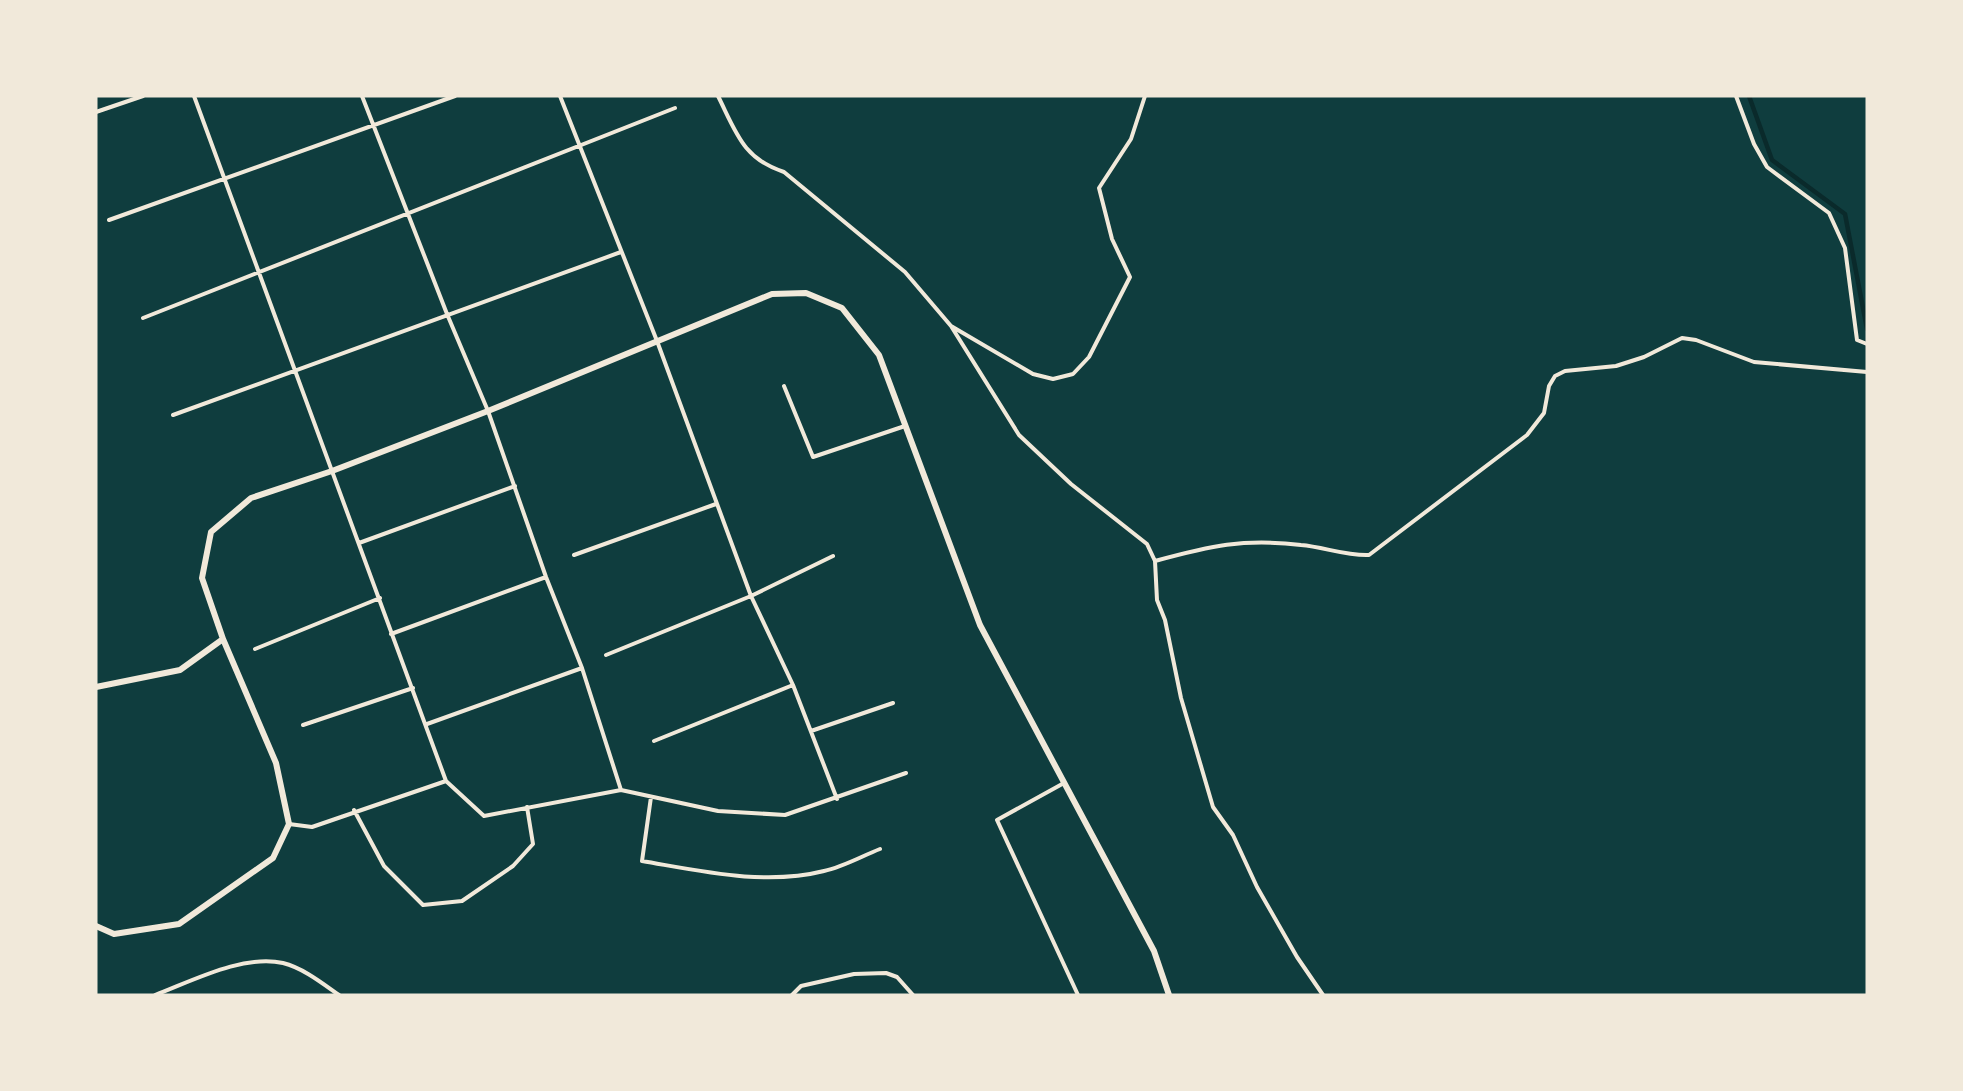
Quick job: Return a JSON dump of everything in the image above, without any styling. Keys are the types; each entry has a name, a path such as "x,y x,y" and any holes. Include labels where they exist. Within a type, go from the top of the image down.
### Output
{"street":[{"path":"96,926 114,934 179,924 273,858 289,824 276,763 224,639 202,578 211,532 251,498 332,471 488,411 772,294 806,293 842,308 879,356 981,625 1154,951 1169,995"},
{"path":"96,687 180,670 224,639"}],"lane":[{"path":"96,112 143,96"},
{"path":"194,96 380,598 391,634 427,724 446,781 484,816 621,790 718,811 785,815 837,799 906,773"},
{"path":"362,96 447,314 488,411 546,577 582,668 621,790"},
{"path":"109,220 455,96"},
{"path":"560,96 657,341 751,596 793,685 837,799"},
{"path":"718,96 748,153 765,166 784,172 874,244 919,286 951,326 1019,435 1071,484 1147,544 1155,561 1157,600 1165,620 1195,753 1214,807 1233,835 1257,887 1297,957 1323,995"},
{"path":"951,326 1033,374 1053,379 1073,374 1089,357 1130,277 1113,239 1099,188 1131,140 1145,96"},
{"path":"1736,96 1754,144 1767,167 1829,213 1845,248 1857,340 1867,344"},
{"path":"143,318 675,108"},
{"path":"173,415 621,252"},
{"path":"1155,561 1214,544 1254,541 1303,545 1355,556 1369,555 1527,435 1544,413 1549,386 1555,376 1565,372 1616,366 1644,357 1682,338 1696,340 1754,362 1867,372"},
{"path":"784,386 813,457 905,426"},
{"path":"359,543 515,486"},
{"path":"574,555 716,504"},
{"path":"606,655 751,596 833,556"},
{"path":"391,634 546,577"},
{"path":"255,649 380,598"},
{"path":"427,724 582,668"},
{"path":"654,741 793,685"},
{"path":"303,725 413,688"},
{"path":"811,731 893,703"},
{"path":"289,824 312,826 446,781"},
{"path":"1064,783 997,820 1078,995"},
{"path":"651,797 642,861 707,872 774,878 825,871 880,849"},
{"path":"354,810 384,866 423,905 462,901 513,866 533,844 527,807"},
{"path":"155,995 237,964 281,963 300,970 339,995"},
{"path":"792,995 801,986 854,975 886,973 897,977 914,995"}],"waterway":[{"path":"1749,96 1772,160 1845,214 1867,329"}]}
